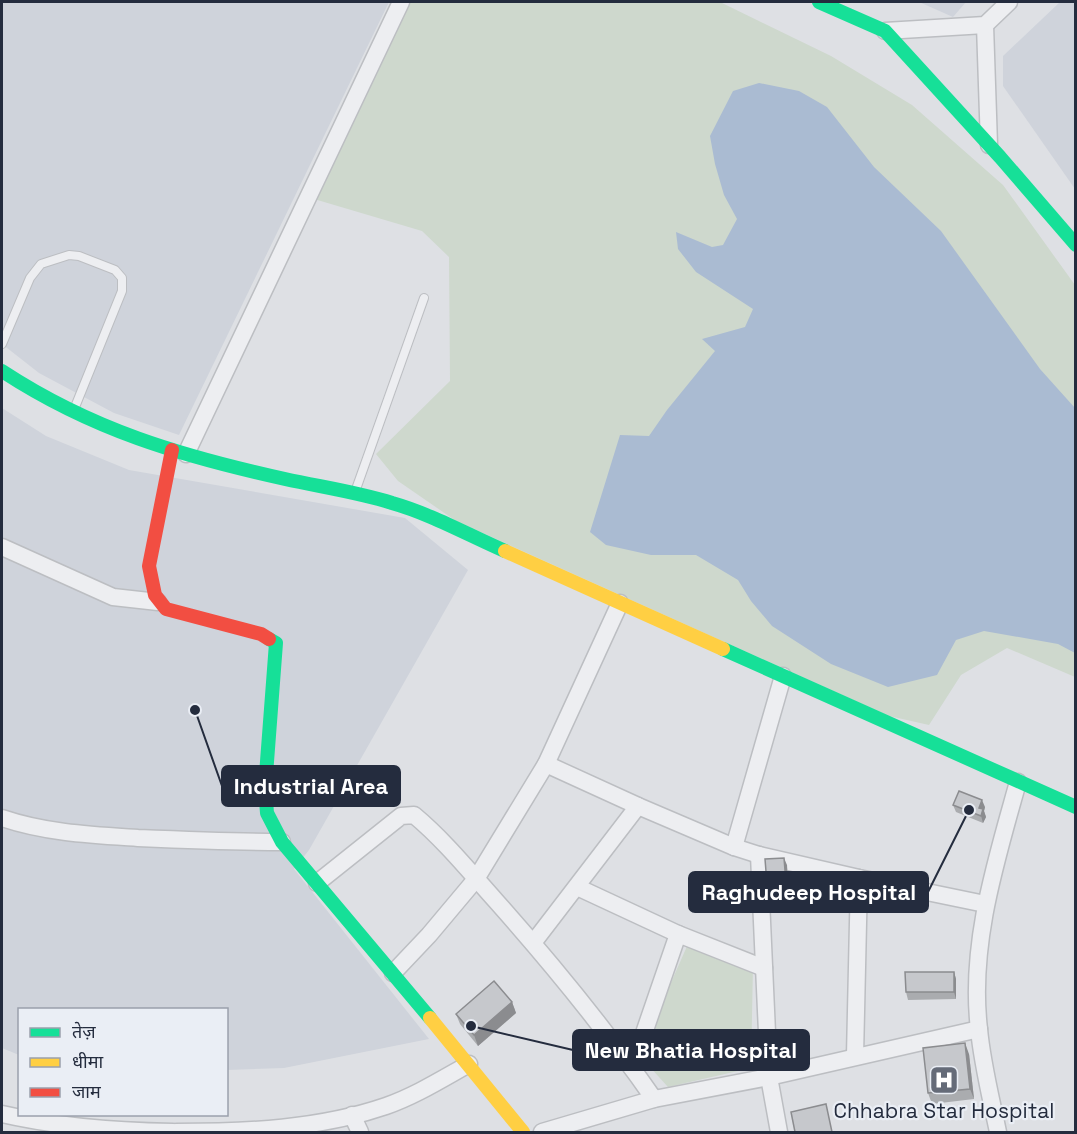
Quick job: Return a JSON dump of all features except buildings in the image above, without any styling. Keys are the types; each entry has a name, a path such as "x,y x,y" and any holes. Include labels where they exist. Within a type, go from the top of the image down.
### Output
{"street":[{"path":"158,602 150,579 149,566 179,452 401,2"},
{"path":"819,2 885,31 1076,245"},
{"path":"885,31 985,25 1009,2"},
{"path":"985,25 989,145"},
{"path":"2,371 26,388 113,432 179,452 289,480 388,501 424,515 1076,807"},
{"path":"2,547 113,597 158,602 174,612 261,634 276,643 265,788 267,813 282,842 469,1064 523,1132"},
{"path":"393,973 429,935 476,879 546,764 620,603"},
{"path":"734,847 783,676"},
{"path":"546,764 638,806 734,847 759,855 985,904"},
{"path":"998,1132 979,1029 979,972 985,904 1018,782"},
{"path":"533,943 638,806"},
{"path":"317,883 401,816 414,815 476,879 533,943 633,1068 654,1099"},
{"path":"2,818 21,825 80,835 282,842"},
{"path":"759,855 769,1077 779,1132"},
{"path":"855,1056 859,878"},
{"path":"578,887 678,934 764,968"},
{"path":"633,1068 678,934"},
{"path":"542,1132 654,1099 769,1077 979,1029"},
{"path":"2,1114 62,1129 130,1131 220,1132 322,1123 387,1106 420,1092 469,1064"},
{"path":"352,1115 360,1132"}],"lane":[{"path":"2,344 30,278 41,264 69,255 79,256 115,270 122,278 122,291 73,412"},
{"path":"355,493 424,298"}],"shaded area":[{"path":"2,2 389,2 179,435 114,413 39,373 2,344"},
{"path":"409,2 720,2 831,56 912,105 1003,185 1075,285 1075,677 1007,648 961,675 929,725 889,716 456,521 398,481 376,454 450,381 449,257 422,231 314,199"},
{"path":"919,2 966,2 953,17"},
{"path":"1060,2 1075,2 1075,189 1003,86 1003,56"},
{"path":"2,408 46,436 129,470 405,518 468,570 309,850 294,869 429,1039 284,1068 228,1070 228,1008 18,1008 18,1055 2,1048"},
{"path":"688,944 753,966 751,1068 668,1087 639,1055"}],"water":[{"path":"759,83 799,91 827,107 874,167 941,231 1040,369 1075,408 1075,653 1058,644 984,631 956,640 937,675 888,687 831,664 772,626 751,601 738,580 696,555 651,555 606,545 590,532 620,435 649,436 715,351 702,339 745,327 753,309 696,272 678,249 676,232 712,247 723,245 737,219 724,195 710,136 733,91"}],"traffic: fast":[{"path":"819,2 885,31 1000,157 1076,245"},
{"path":"2,371 70,410 138,438 210,461 392,503 435,519 505,551"},
{"path":"269,639 276,643 265,788 267,813 282,842 430,1018"},
{"path":"723,649 1076,807"}],"traffic: slow":[{"path":"505,551 723,649"},
{"path":"430,1018 523,1132"}],"traffic: jam":[{"path":"172,450 149,566 155,595 166,609 261,634 269,639"}],"place":[{"name":"Industrial Area","path":"195,710"},
{"name":"Raghudeep Hospital","path":"969,810"},
{"name":"New Bhatia Hospital","path":"471,1026"},
{"name":"Chhabra Star Hospital","path":"944,1080"}]}
